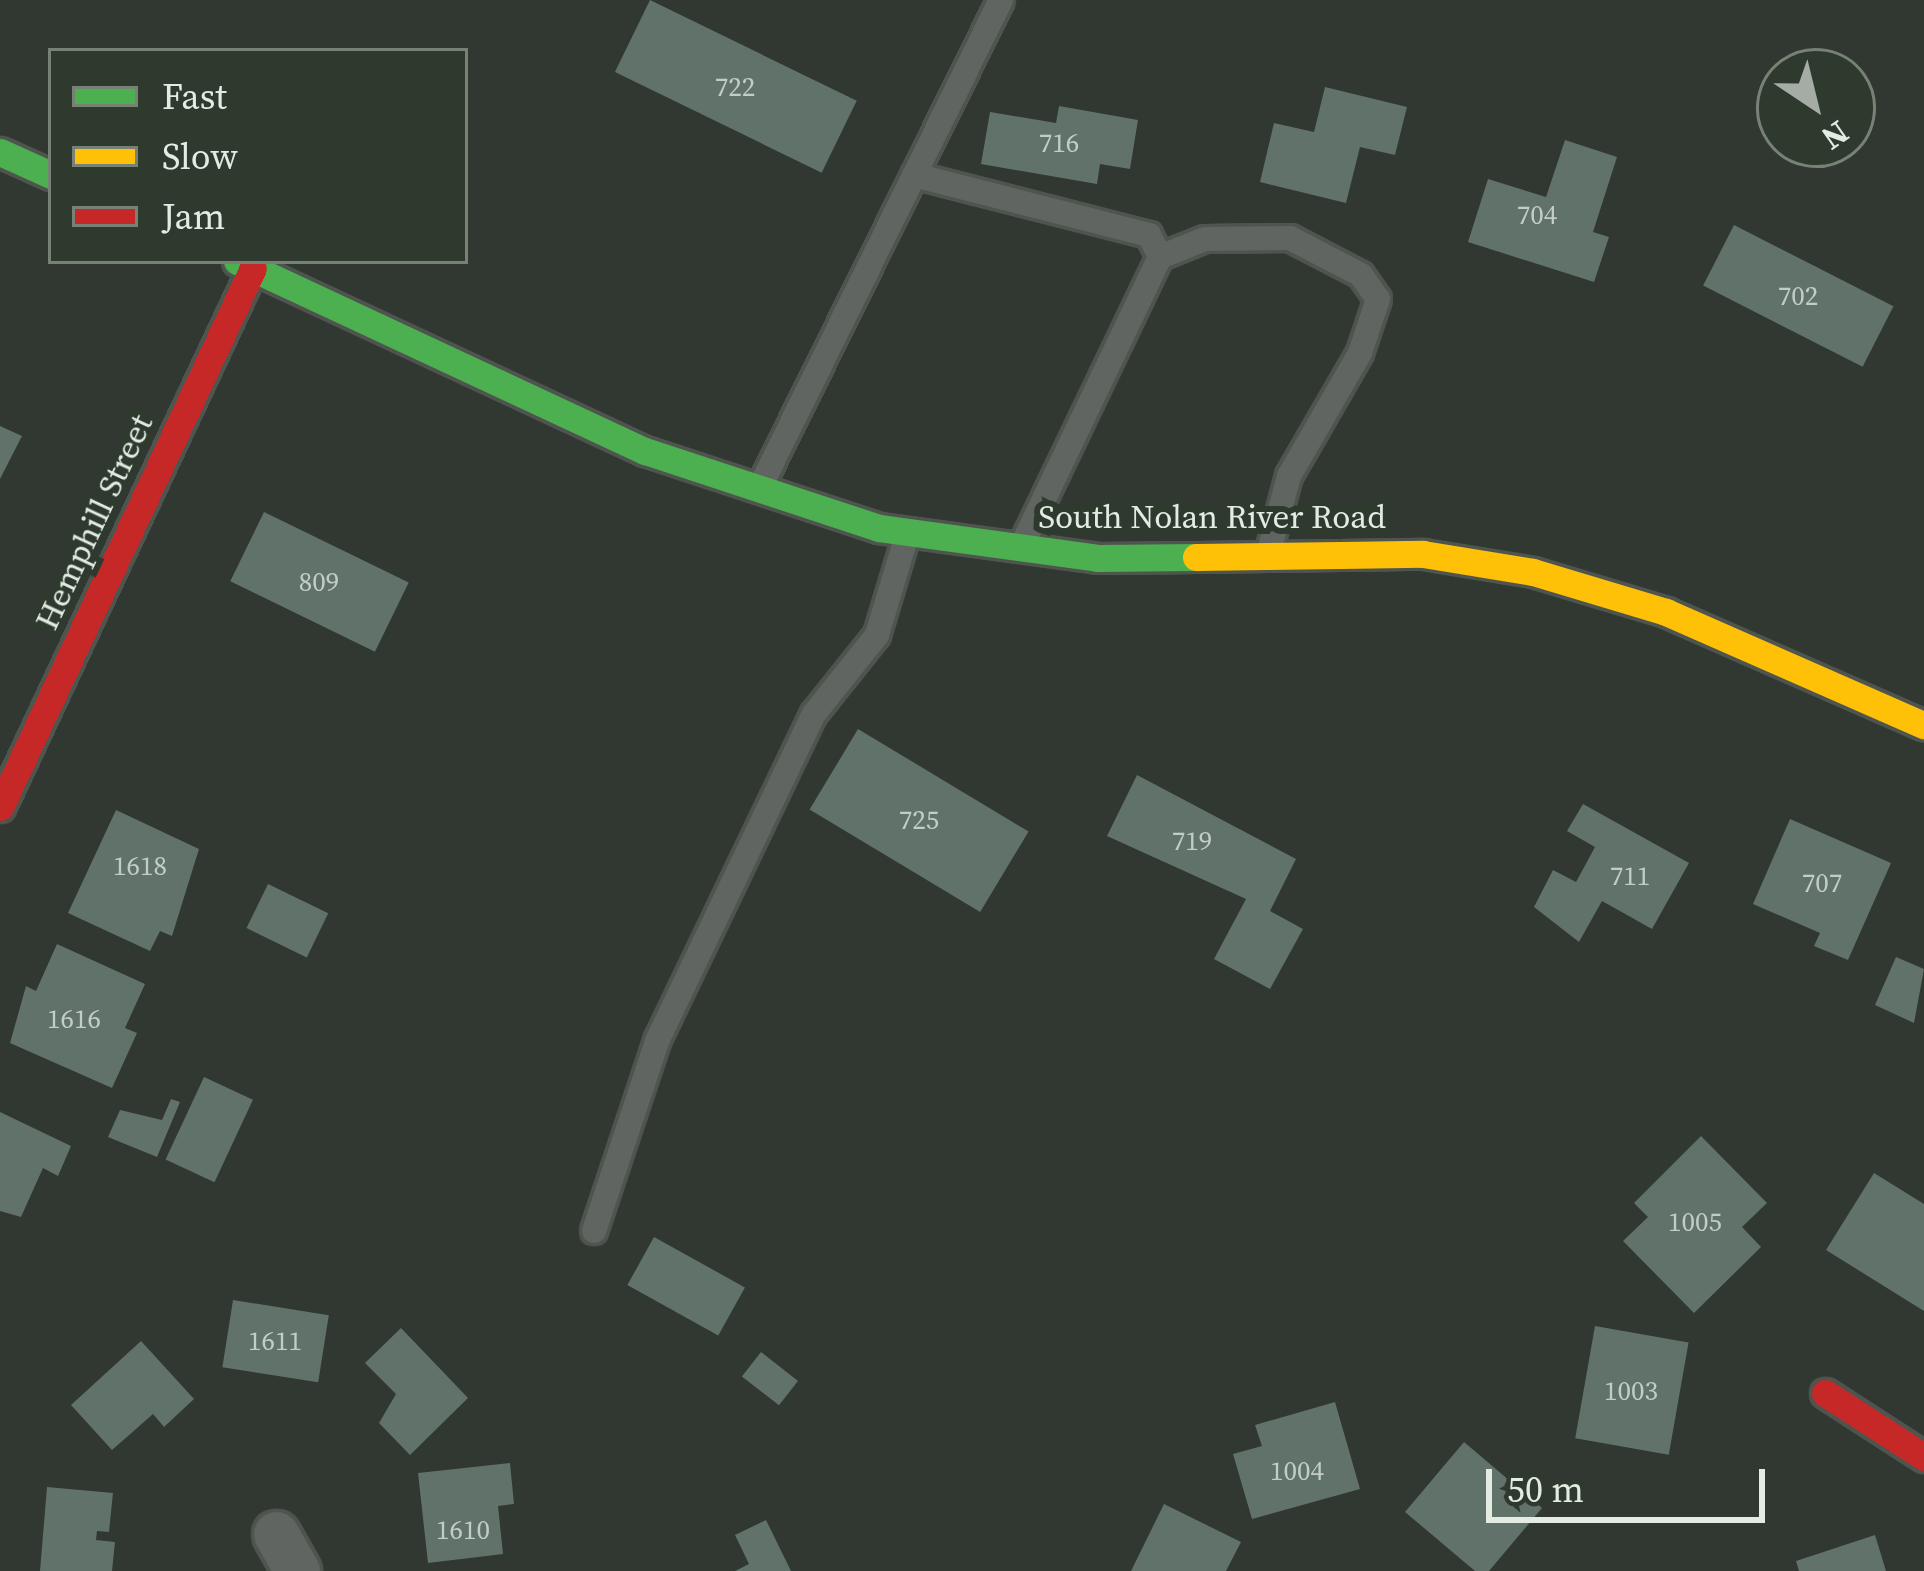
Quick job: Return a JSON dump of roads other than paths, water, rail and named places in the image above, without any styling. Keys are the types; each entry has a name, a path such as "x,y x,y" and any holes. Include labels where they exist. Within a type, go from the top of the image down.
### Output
{"main road":[{"path":"0,152 48,174"},
{"name":"South Nolan River Road","path":"245,265 645,451 758,491 907,533 1018,552 1423,554 1533,572 1641,602 1921,714"},
{"name":"Hemphill Street","path":"0,806 245,265"},
{"path":"1825,1394 1924,1457"}],"lane":[{"path":"758,491 1000,0"},
{"path":"914,175 1149,235 1160,257"},
{"path":"1018,552 1160,257 1205,239 1290,238 1361,275 1378,298 1360,353 1288,476 1268,554"},
{"path":"594,1231 658,1039 814,714 877,635 907,533"}]}
